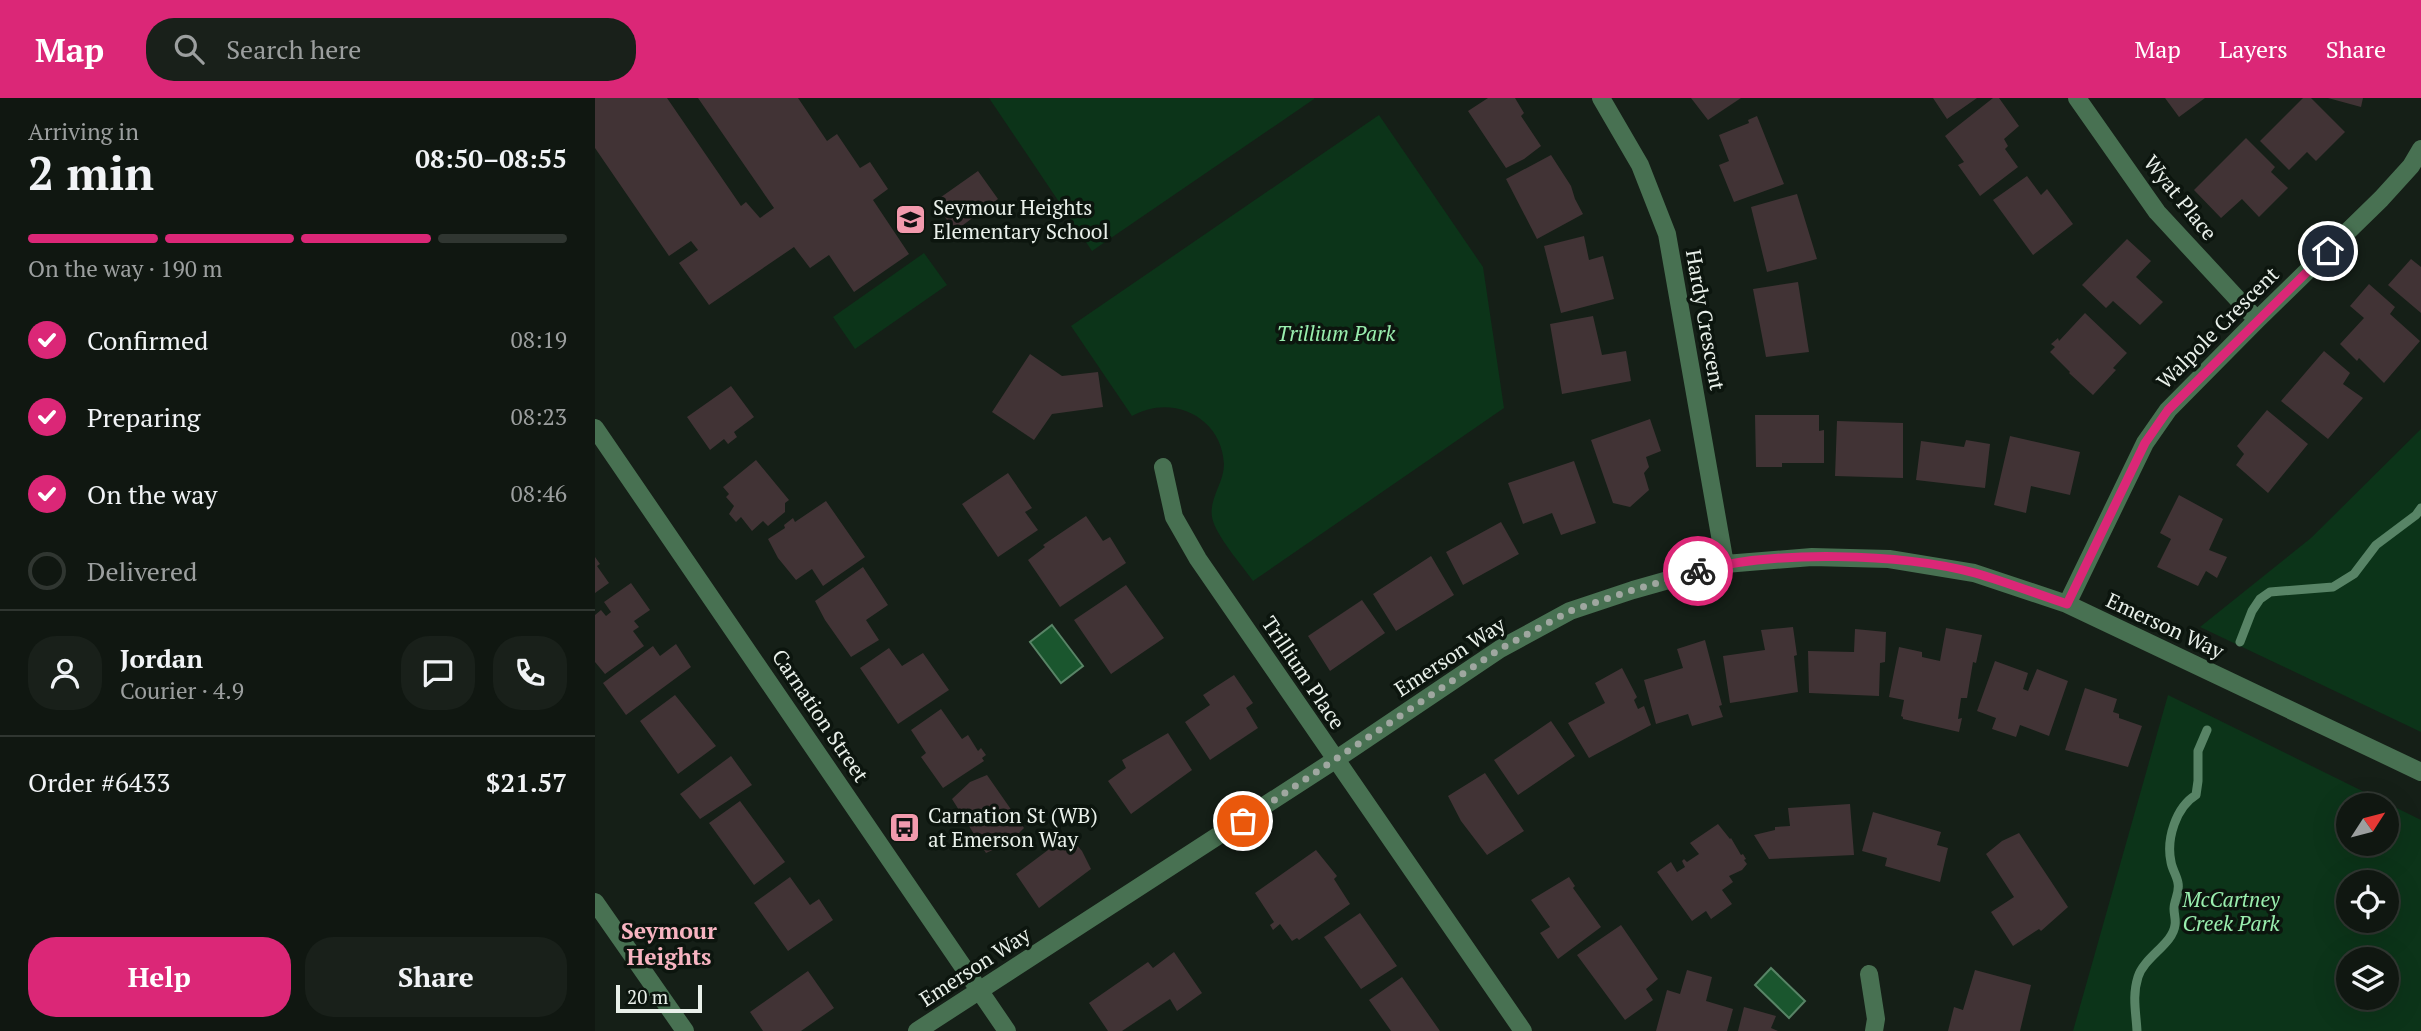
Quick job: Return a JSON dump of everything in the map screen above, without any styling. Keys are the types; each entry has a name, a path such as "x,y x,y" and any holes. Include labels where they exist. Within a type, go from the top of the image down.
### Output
{"street":[{"name":"Hardy Crescent","path":"1601,98 1640,165 1667,234 1725,564"},
{"name":"Wyat Place","path":"2077,98 2157,212 2257,320"},
{"name":"Walpole Crescent","path":"2067,604 2145,443 2168,410 2381,199 2411,166 2421,149"},
{"name":"Carnation Street","path":"595,428 1007,1031"},
{"name":"Trillium Place","path":"1163,467 1174,517 1198,559 1523,1031"},
{"name":"Emerson Way","path":"917,1031 1335,761 1500,649 1570,611 1725,564 1812,557 1889,559 1974,573 2067,604 2421,772"},
{"path":"595,902 685,1031"},
{"path":"1869,974 1876,1019 1874,1031"}],"green space":[{"path":"989,98 1314,98 1314,99 1092,251"},
{"name":"Trillium Park","path":"1379,115 1483,267 1504,408 1253,581 1223,541 1212,517 1213,503 1224,464 1214,433 1205,422 1178,409 1163,407 1132,416 1071,326"},
{"path":"924,253 947,285 855,349 833,317"},
{"path":"2421,429 2421,732 2200,627 2311,538"},
{"name":"McCartney Creek Park","path":"2168,695 2366,793 2336,793 2336,856 2399,856 2399,809 2421,820 2421,1031 2073,1031"}],"shaded area":[{"path":"1052,625 1083,666 1061,683 1030,642"},
{"path":"1771,968 1805,1001 1789,1018 1755,985"}],"building":[{"path":"595,98 667,98 741,206 746,202 760,218 774,208 698,98 798,98 827,141 837,134 860,168 870,162 888,189 873,200 909,254 854,292 829,255 810,268 794,247 709,305 679,263 698,250 691,241 669,256 595,148"},
{"path":"1488,98 1515,98 1524,113 1521,116 1541,146 1506,168 1468,111"},
{"path":"1691,98 1741,98 1708,120"},
{"path":"1933,98 1977,98 1947,119"},
{"path":"1993,98 1999,98 2019,126 2004,139 2008,146 2005,149 2018,167 1980,196 1958,165 1964,162 1945,136"},
{"path":"2165,98 2205,98 2179,117"},
{"path":"2303,98 2311,98 2345,132 2316,161 2307,152 2289,170 2260,141"},
{"path":"2328,98 2363,98 2361,107"},
{"path":"1757,116 1784,184 1734,202 1719,165 1729,161 1719,135 1749,123 1748,120"},
{"path":"2246,138 2275,167 2271,172 2288,188 2259,217 2242,199 2221,218 2194,190"},
{"path":"1551,155 1571,186 1583,214 1537,239 1506,179"},
{"path":"978,171 998,199 955,231 934,202"},
{"path":"2027,176 2041,195 2047,189 2073,224 2033,255 1993,200"},
{"path":"1797,194 1817,259 1767,272 1751,207"},
{"path":"1584,236 1589,260 1603,256 1614,299 1561,313 1544,246"},
{"path":"2127,239 2151,261 2136,277 2163,302 2140,325 2113,301 2106,308 2082,285"},
{"path":"2411,259 2421,267 2421,313 2388,285"},
{"path":"1798,282 1809,352 1766,357 1753,289"},
{"path":"2369,284 2395,307 2390,314 2420,341 2384,383 2359,358 2357,361 2340,344 2364,318 2350,306"},
{"path":"2085,313 2127,353 2113,368 2116,370 2093,395 2050,352 2055,347 2051,344 2058,338 2059,341"},
{"path":"1593,316 1602,355 1626,351 1631,381 1562,394 1550,324"},
{"path":"2324,351 2350,373 2343,384 2363,398 2328,439 2281,401"},
{"path":"1030,354 1062,376 1098,372 1103,407 1052,414 1034,440 992,412"},
{"path":"731,386 754,417 734,432 737,437 728,444 724,439 710,450 687,417"},
{"path":"2267,410 2308,444 2268,493 2236,465 2244,454 2237,446"},
{"path":"1755,415 1819,415 1819,431 1824,430 1824,463 1782,463 1782,467 1756,467"},
{"path":"1650,419 1661,451 1646,457 1649,467 1644,473 1649,490 1630,507 1613,503 1591,440"},
{"path":"1837,421 1903,423 1903,478 1835,476"},
{"path":"2010,436 2080,452 2070,495 2031,486 2026,513 1994,505"},
{"path":"1966,440 1990,444 1985,488 1916,480 1921,441 1964,447"},
{"path":"756,460 789,500 785,503 785,512 768,526 763,521 752,531 741,517 736,522 729,514 734,506 726,497 729,494 723,487"},
{"path":"1574,461 1596,523 1561,535 1552,513 1523,524 1508,483"},
{"path":"1008,473 1032,508 1025,512 1038,530 998,557 962,504"},
{"path":"2179,495 2223,519 2209,550 2227,557 2217,578 2206,571 2198,586 2157,567 2171,539 2160,533"},
{"path":"826,501 865,557 823,586 812,569 796,580 778,558 768,539 785,528 784,525 793,518 795,522"},
{"path":"1086,516 1103,541 1110,537 1126,563 1060,607 1028,560 1045,547 1043,545"},
{"path":"1501,522 1519,554 1463,585 1446,552"},
{"path":"1431,556 1454,595 1396,631 1373,594"},
{"path":"595,557 600,564 597,566 609,583 595,593"},
{"path":"863,567 888,605 866,620 879,640 851,657 815,601"},
{"path":"631,583 650,610 634,621 639,627 633,631 644,646 605,674 595,662 595,615 601,610 606,616 611,612 604,602"},
{"path":"1126,585 1164,638 1111,674 1074,620"},
{"path":"1362,600 1385,633 1330,671 1308,636"},
{"path":"1793,627 1798,692 1730,703 1723,656 1765,650 1761,630"},
{"path":"1946,628 1982,635 1976,663 1973,662 1967,698 1961,698 1958,719 1962,718 1959,732 1903,719 1901,716 1904,700 1889,697 1899,647 1922,652 1922,657 1940,661"},
{"path":"1855,629 1886,632 1885,662 1880,663 1879,696 1809,693 1808,651 1854,652"},
{"path":"1705,640 1723,717 1692,726 1688,714 1656,724 1644,680 1683,668 1677,649"},
{"path":"676,644 691,667 626,715 603,683 653,646 660,656"},
{"path":"889,648 902,666 923,653 949,690 898,724 860,668"},
{"path":"1995,661 2028,673 2023,689 2028,691 2037,669 2068,681 2049,736 2020,725 2016,737 1992,729 1996,718 1977,711"},
{"path":"1622,668 1637,697 1634,700 1638,709 1644,706 1651,725 1589,758 1568,723 1605,703 1595,683"},
{"path":"1234,675 1253,703 1246,708 1258,728 1210,760 1185,722 1210,705 1203,695"},
{"path":"2085,688 2117,699 2113,712 2119,714 2119,718 2142,726 2128,767 2065,750"},
{"path":"675,695 716,746 678,774 640,721"},
{"path":"941,709 962,739 968,735 978,751 981,748 986,755 982,758 984,761 943,788 921,757 926,753 911,730"},
{"path":"1551,721 1575,756 1518,795 1494,760"},
{"path":"1168,733 1192,770 1131,814 1108,781 1126,768 1122,760"},
{"path":"731,756 752,785 700,819 680,794"},
{"path":"1485,773 1524,831 1487,855 1461,821 1448,796"},
{"path":"987,775 1024,828 1010,842 986,853 952,799 970,782"},
{"path":"740,801 785,862 754,885 709,823"},
{"path":"1850,804 1854,855 1769,859 1754,835 1775,830 1775,827 1790,826 1788,808"},
{"path":"1873,812 1941,832 1937,845 1948,848 1940,882 1885,866 1887,858 1862,851"},
{"path":"1718,824 1741,855 1743,854 1747,864 1742,870 1729,876 1733,882 1722,890 1732,904 1711,919 1706,911 1692,921 1657,872 1671,862 1677,872 1685,867 1682,861 1684,859 1687,862 1699,854 1690,843"},
{"path":"2019,833 2068,907 2041,931 2039,929 2013,946 1991,912 2014,897 1986,854 2002,841"},
{"path":"1068,835 1082,851 1091,869 1039,908 1016,874"},
{"path":"1316,850 1337,876 1334,879 1350,904 1299,940 1297,938 1292,941 1280,924 1273,930 1270,925 1274,922 1255,893"},
{"path":"790,877 810,905 819,899 833,920 788,951 754,903"},
{"path":"1569,877 1575,886 1573,888 1601,927 1558,959 1540,933 1550,927 1531,900"},
{"path":"1360,913 1397,966 1361,989 1324,937"},
{"path":"1621,925 1658,979 1646,989 1653,1000 1625,1020 1577,955"},
{"path":"1174,952 1202,993 1177,1011 1170,999 1122,1031 1108,1031 1089,1003 1148,962 1153,968"},
{"path":"1687,970 1712,977 1706,1001 1733,1009 1727,1031 1656,1031 1667,990 1680,994"},
{"path":"1975,970 2031,985 2020,1031 1948,1031 1954,1007 1963,1010"},
{"path":"808,971 834,1008 801,1031 763,1031 750,1012"},
{"path":"1402,977 1440,1031 1391,1031 1369,1000"},
{"path":"1744,1007 1776,1016 1771,1028 1778,1031 1738,1031"}],"waterway":[{"path":"2240,642 2252,611 2260,599 2270,592 2333,587 2354,574 2376,545 2416,515 2421,508"},
{"path":"2137,1031 2135,997 2138,977 2146,963 2169,938 2175,925 2174,906 2178,887 2171,862 2171,834 2183,807 2196,795 2198,751 2207,730"}],"way so far":[{"path":"1243,821 1500,649 1570,611 1698,571"}],"place":[{"name":"Seymour Heights Elementary School","path":"910,220"},
{"name":"Carnation St (WB) at Emerson Way","path":"905,828"}],"district":[{"name":"Seymour Heights","path":"669,944"}],"route":[{"path":"1698,571 1725,564 1812,557 1889,559 1974,573 2067,604 2145,443 2168,410 2328,251"}]}
